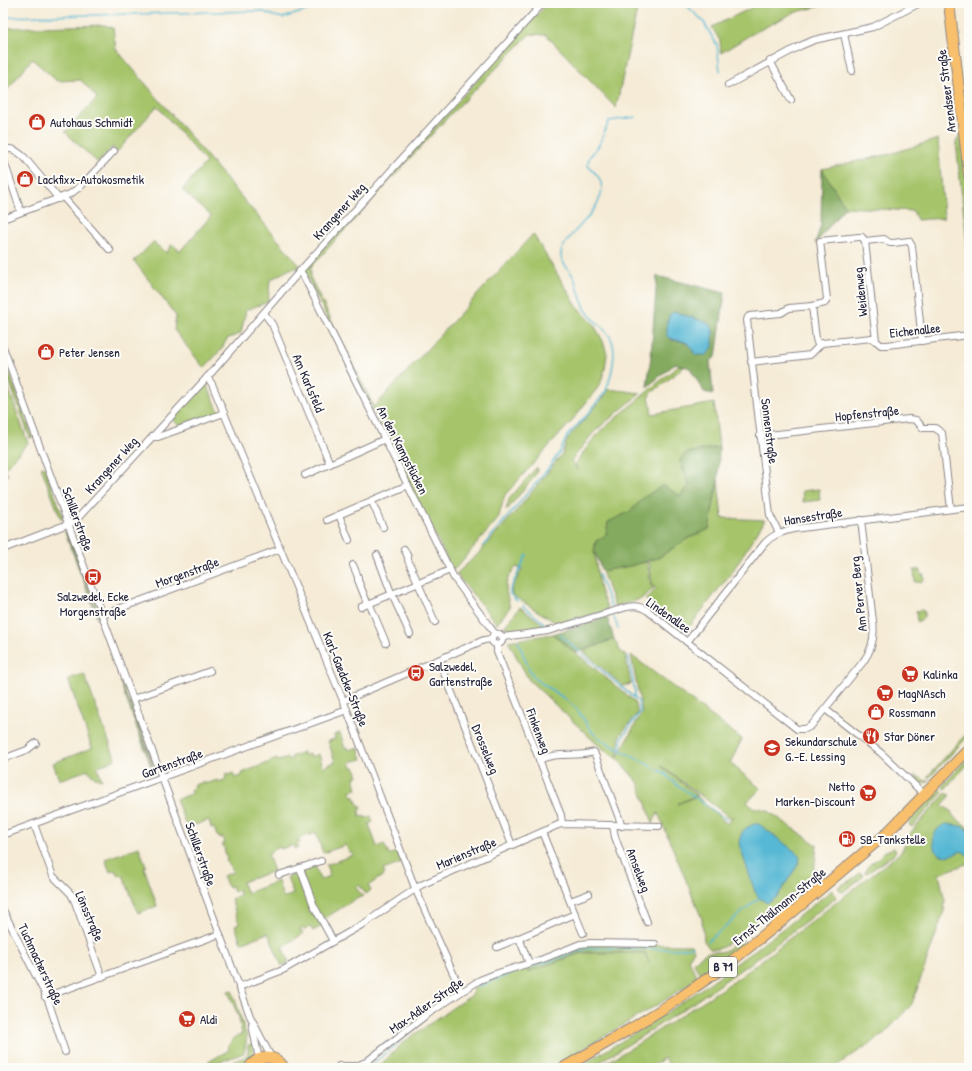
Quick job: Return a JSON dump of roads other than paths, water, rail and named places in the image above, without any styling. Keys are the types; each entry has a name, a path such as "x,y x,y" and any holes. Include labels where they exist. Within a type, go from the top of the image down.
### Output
{"main road":[{"name":"Arendseer Straße","path":"949,3 969,175"},
{"name":"Ernst-Thälmann-Straße","path":"563,1068 638,1024 724,967 793,912 886,834 969,749"},
{"path":"249,1068 259,1059 264,1057 271,1058 279,1062 284,1068"}],"street":[{"name":"Krangener Weg","path":"68,524 77,519 207,377 264,314 300,271 543,3"},
{"path":"728,86 770,61 800,46 814,40 878,26 920,3"},
{"path":"844,34 852,71"},
{"path":"770,61 791,100"},
{"path":"21,212 3,157 5,151 12,148 24,157 110,250"},
{"path":"3,218 61,198 81,186 114,151"},
{"path":"818,345 812,306 825,303 826,301 820,242 859,237 862,237 865,241 884,239 890,243 909,241 912,246 922,341"},
{"name":"Weidenweg","path":"865,241 876,341"},
{"name":"An den Kampstücken","path":"300,271 450,570 457,583 492,629 493,643 496,645"},
{"name":"Sonnenstraße","path":"779,533 770,514 747,320 750,316 781,313 789,308 812,306"},
{"name":"Am Karlsfeld","path":"264,314 272,324 330,464"},
{"name":"Eichenallee","path":"751,362 810,355 815,351 818,345 822,343 872,338 881,345 887,345 969,335"},
{"name":"Schillerstraße","path":"3,347 239,987 250,1016 271,1058"},
{"name":"Karl-Gaedcke-Straße","path":"207,377 212,384 347,710 415,888 462,992"},
{"name":"Krangener Weg","path":"153,436 158,437 224,413"},
{"name":"Hopfenstraße","path":"760,436 909,419 916,420 923,428 936,428 942,433 951,509"},
{"path":"305,475 385,439"},
{"path":"327,520 372,502 408,485"},
{"path":"372,502 383,528"},
{"name":"Hansestraße","path":"687,642 764,544 770,538 779,533 793,529 969,507"},
{"path":"339,515 349,540"},
{"name":"Am Perver Berg","path":"797,729 805,729 811,726 867,657 874,636 874,621 861,520"},
{"path":"3,549 68,524"},
{"name":"Morgenstraße","path":"102,615 280,549"},
{"path":"404,549 435,622"},
{"path":"377,555 382,567 382,572 410,634"},
{"path":"353,565 363,594 370,605 386,643"},
{"path":"361,608 450,570"},
{"name":"Lindenallee","path":"503,638 508,636 548,631 627,607 642,607 648,610 797,729"},
{"name":"An den Kampstücken","path":"493,637 499,634 503,638"},
{"path":"343,701 493,637"},
{"path":"496,645 500,645 503,638"},
{"name":"Finkenweg","path":"496,645 497,652 560,815 562,824"},
{"name":"Drosselweg","path":"439,660 512,845"},
{"path":"133,699 210,671"},
{"path":"825,709 881,753 925,795"},
{"name":"Gartenstraße","path":"3,835 347,710"},
{"path":"3,759 27,750 36,743"},
{"path":"539,760 558,754 579,755 594,752 622,826"},
{"name":"Lönsstraße","path":"34,824 53,876 71,894 75,902 102,977"},
{"name":"Marienstraße","path":"239,987 283,970 371,919 415,888 562,824 659,826"},
{"name":"Amselweg","path":"613,826 615,837 647,922"},
{"path":"542,832 583,933"},
{"path":"279,875 321,861"},
{"path":"300,868 314,906 333,941"},
{"path":"570,901 589,894"},
{"name":"Tuchmacherstraße","path":"3,910 46,997 65,1052"},
{"path":"497,947 575,914"},
{"path":"46,997 220,934"},
{"path":"518,938 529,963"},
{"name":"Max-Adler-Straße","path":"339,1066 356,1066 366,1062 425,1016 488,977 580,944 590,942 655,944"},
{"name":"Schillerstraße","path":"250,1016 259,1059"}],"water":[{"path":"675,312 708,323 713,330 713,347 706,355 695,355 690,345 667,336 667,324 670,314"},
{"path":"755,824 759,824 800,856 799,863 777,897 767,903 759,898 755,892 739,844 743,831"},
{"path":"946,824 961,826 969,830 969,856 962,851 945,856 935,851 933,842 934,834 939,828"}],"waterway":[{"path":"3,17 261,11 283,18 330,3"},
{"path":"638,3 641,6 659,3"},
{"path":"684,3 703,21 717,45 720,71"},
{"path":"608,385 614,353 612,340 607,332 590,316 585,309 573,276 564,264 561,256 563,248 568,240 599,201 602,190 600,180 588,166 589,158 599,145 609,121 636,117"},
{"path":"483,546 547,470 560,452 567,436 586,416 606,391 607,387"},
{"path":"517,601 510,594 510,589 527,555"},
{"path":"599,575 611,607"},
{"path":"523,606 549,627"},
{"path":"614,617 618,629"},
{"path":"560,635 638,701 640,712 622,738 620,749"},
{"path":"518,641 529,669 535,679 564,698 576,708 593,733 603,741 664,773 676,784 727,820"},
{"path":"628,656 635,692 634,697"},
{"path":"708,941 759,898"},
{"path":"525,969 585,949 679,949 693,947"},
{"path":"478,987 520,970"},
{"path":"368,1068 400,1041"}],"place":[{"name":"Autohaus Schmidt","path":"37,122"},
{"name":"Lackfixx-Autokosmetik","path":"25,179"},
{"name":"Peter Jensen","path":"46,352"},
{"name":"Salzwedel, Ecke Morgenstraße","path":"93,577"},
{"name":"Salzwedel, Gartenstraße","path":"416,673"},
{"name":"Kalinka","path":"910,674"},
{"name":"MagNAsch","path":"885,693"},
{"name":"Rossmann","path":"876,712"},
{"name":"Star Döner","path":"871,736"},
{"name":"Sekundarschule G.-E. Lessing","path":"772,748"},
{"name":"Netto Marken-Discount","path":"868,793"},
{"name":"SB-Tankstelle","path":"847,839"},
{"name":"Aldi","path":"187,1019"}]}
